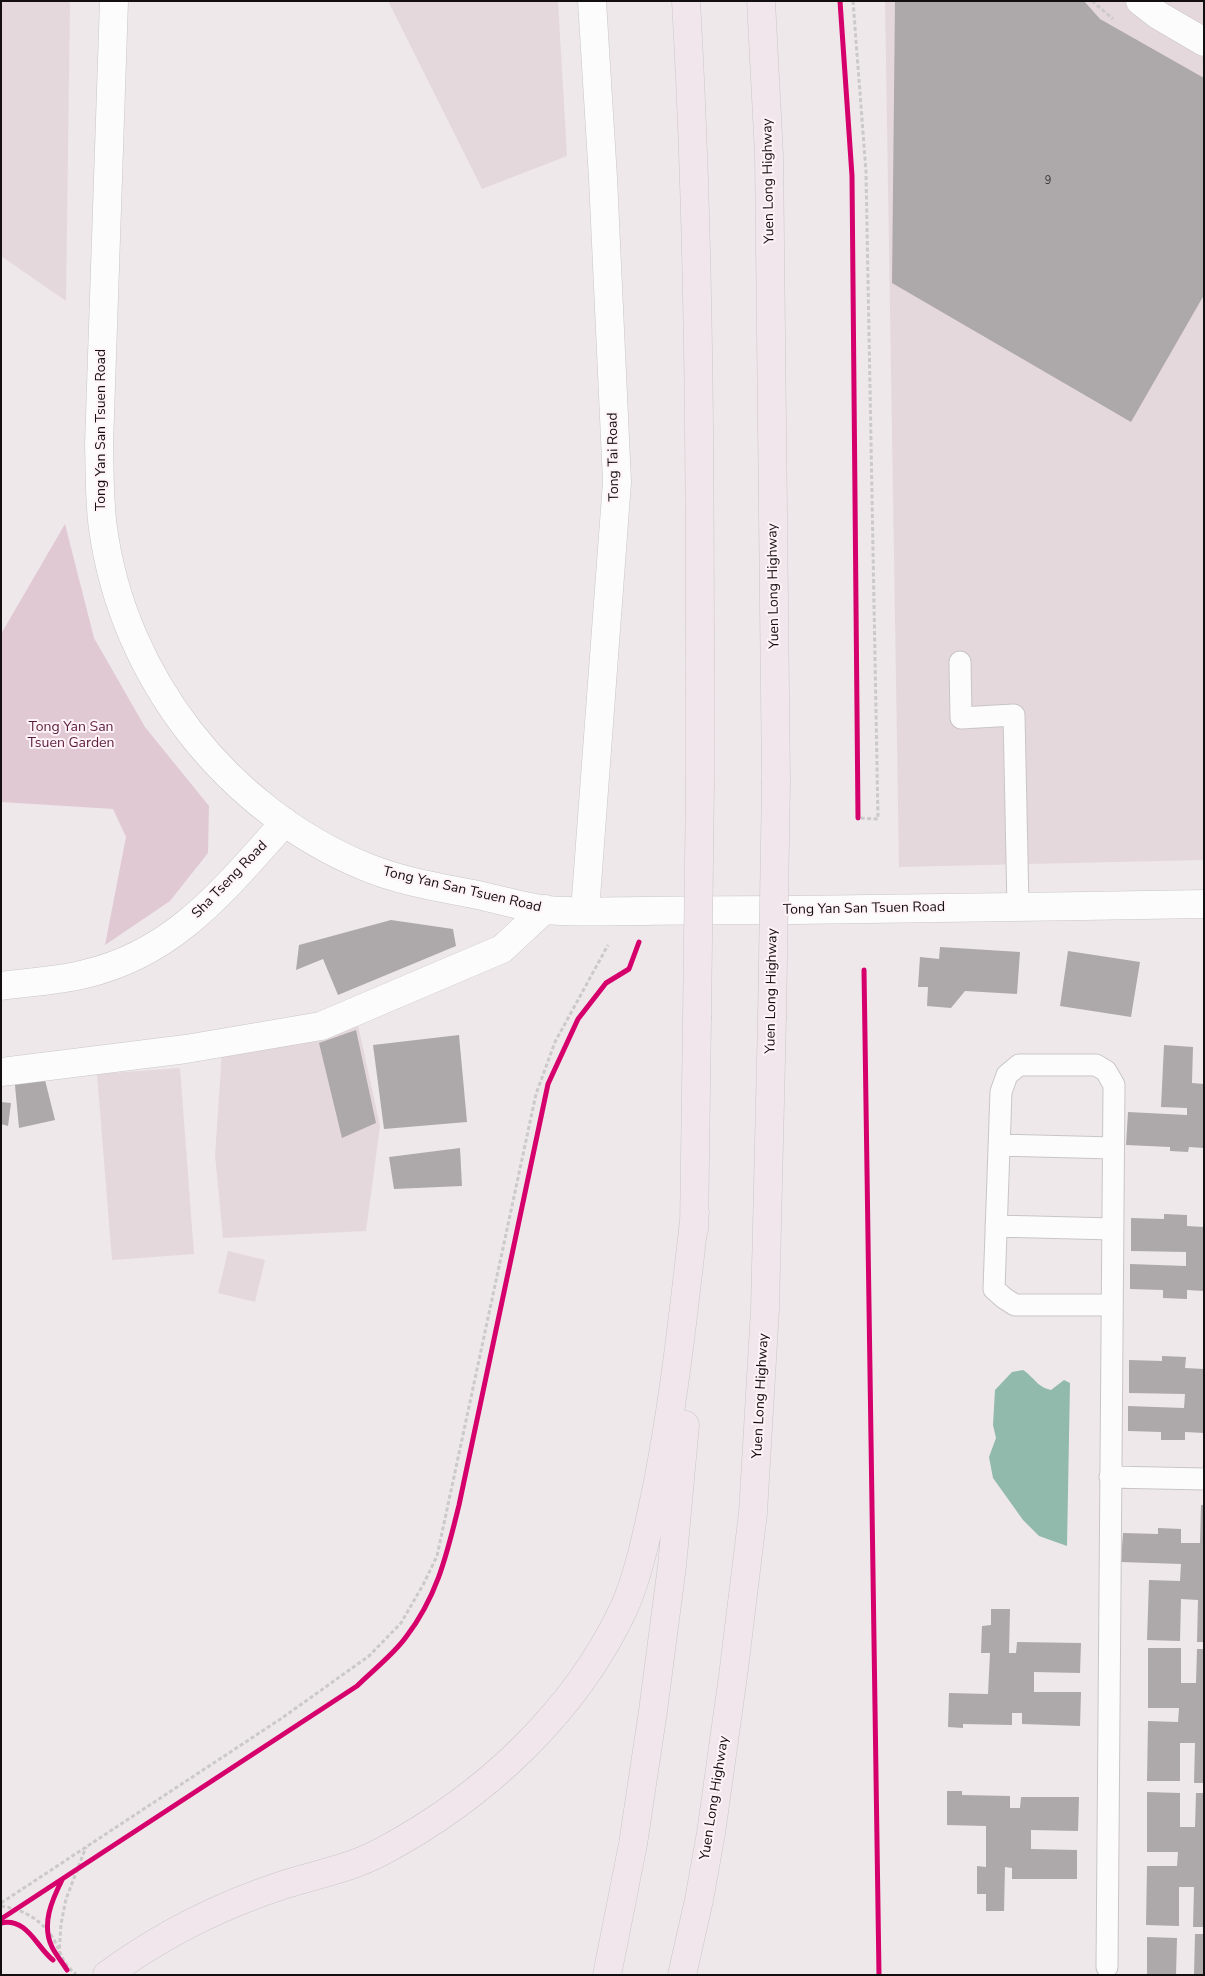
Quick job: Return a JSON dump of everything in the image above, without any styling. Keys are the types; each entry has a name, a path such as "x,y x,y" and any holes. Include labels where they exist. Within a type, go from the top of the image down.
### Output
{"highway":[{"path":"607,1975 635,1834 672,1566 685,1429 695,1212 700,783 700,500 697,296 686,1"},
{"name":"Yuen Long Highway","path":"682,1975 699,1900 733,1676 753,1513 765,1309 776,782 769,155 760,1"},
{"path":"107,1975 138,1952 184,1926 237,1902 286,1884 336,1871 379,1854 438,1819 488,1781 535,1735 570,1696 600,1654 625,1605 646,1538 661,1468 679,1354 695,1212"},
{"path":"697,1975 699,1900"}],"street":[{"name":"Tong Yan San Tsuen Road","path":"114,1 99,445 103,528 112,572 124,614 140,652 160,690 182,722 214,761 249,795 318,845 368,868 417,882 545,909 585,911 1204,904"},
{"name":"Tong Tai Road","path":"585,911 616,482 603,178 592,1"},
{"path":"1140,1 1158,15 1204,42"},
{"name":"Sha Tseng Road","path":"1,986 84,975 114,966 146,952 196,917 214,900 285,822"},
{"path":"1,1072 186,1049 321,1026 502,949 545,909"}],"lane":[{"path":"960,662 961,718 1014,715 1018,907"},
{"path":"1107,1966 1114,1085 1106,1070 1096,1065 1019,1065 1007,1075 1001,1092 994,1289 1015,1305 1112,1305"},
{"path":"999,1145 1114,1148"},
{"path":"996,1226 1113,1229"},
{"path":"1110,1477 1204,1479"}],"path":[{"path":"853,1 866,172 878,819 858,818 858,808"},
{"path":"1,1904 282,1718 369,1656 401,1623 424,1585 437,1556 536,1094 555,1042 607,945 615,944"},
{"path":"59,1955 61,1924 66,1899 86,1847"},
{"path":"71,1873 87,1863"},
{"path":"1,1904 34,1917 53,1938 59,1955 68,1968 76,1975"},
{"path":"9,1914 24,1904"},
{"path":"48,1922 51,1946 68,1972"},
{"path":"56,1961 68,1972"}],"shaded area":[{"path":"1,1 70,1 66,301 1,256"},
{"path":"388,1 558,1 567,156 482,189"},
{"path":"885,1 1204,1 1204,860 899,867"},
{"path":"357,1020 380,1126 366,1231 223,1238 215,1155 222,1052"},
{"path":"180,1068 194,1254 112,1260 97,1074"},
{"path":"228,1251 265,1260 255,1302 218,1293"},
{"path":"1023,1370 1046,1389 1051,1390 1064,1380 1070,1383 1067,1546 1039,1536 1023,1520 993,1478 989,1457 996,1438 993,1425 995,1390 1012,1372"}],"green space":[{"name":"Tong Yan San Tsuen Garden","path":"65,524 94,638 145,727 209,806 208,853 170,901 105,945 126,837 113,809 1,802 1,634"}],"building":[{"path":"895,1 1084,1 1100,19 1204,78 1204,295 1131,422 892,283"},
{"path":"391,920 453,929 456,946 338,995 323,959 296,970 299,945"},
{"path":"940,947 1020,952 1017,994 965,991 951,1008 927,1006 928,987 918,987 920,957 939,959"},
{"path":"1068,951 1140,962 1131,1017 1060,1006"},
{"path":"356,1030 376,1123 342,1138 319,1043"},
{"path":"459,1035 467,1122 384,1129 373,1045"},
{"path":"1164,1045 1193,1047 1192,1083 1204,1084 1204,1148 1189,1147 1188,1152 1170,1151 1170,1147 1126,1145 1128,1112 1187,1115 1187,1108 1161,1107"},
{"path":"43,1072 55,1120 19,1128 14,1075"},
{"path":"1,1102 11,1103 8,1126 1,1124"},
{"path":"460,1148 462,1186 394,1189 389,1157"},
{"path":"1164,1214 1187,1215 1187,1226 1204,1227 1204,1291 1187,1290 1187,1299 1163,1298 1163,1290 1130,1289 1130,1264 1186,1266 1186,1252 1131,1251 1131,1218 1164,1219"},
{"path":"1162,1356 1186,1357 1185,1368 1204,1369 1204,1433 1185,1432 1185,1440 1161,1440 1161,1432 1128,1431 1128,1406 1184,1408 1185,1394 1129,1393 1129,1360 1162,1361"},
{"path":"1201,1505 1204,1505 1204,1642 1197,1642 1198,1600 1181,1599 1180,1641 1147,1640 1149,1580 1180,1581 1181,1564 1121,1562 1123,1533 1158,1534 1158,1528 1181,1529 1181,1543 1200,1543"},
{"path":"991,1609 1010,1609 1009,1653 1016,1653 1017,1642 1081,1643 1080,1673 1034,1672 1034,1692 1081,1692 1080,1726 1022,1724 1022,1713 1012,1713 1012,1725 963,1724 963,1728 948,1727 949,1693 988,1694 990,1653 981,1653 982,1626 991,1625"},
{"path":"1148,1648 1181,1648 1181,1683 1196,1683 1197,1649 1204,1649 1204,1783 1194,1783 1195,1743 1180,1743 1180,1781 1147,1781 1148,1721 1178,1722 1179,1708 1148,1708"},
{"path":"947,1791 962,1791 962,1795 1010,1796 1010,1808 1020,1808 1021,1797 1079,1797 1078,1831 1031,1830 1031,1849 1077,1850 1077,1879 1012,1879 1012,1868 1005,1867 1004,1911 986,1911 986,1894 977,1894 977,1866 986,1867 986,1826 947,1825"},
{"path":"1147,1792 1180,1793 1180,1827 1195,1827 1196,1793 1204,1793 1204,1927 1193,1927 1194,1887 1179,1887 1179,1926 1146,1925 1147,1866 1177,1866 1178,1852 1147,1852"},
{"path":"1195,1934 1204,1934 1204,1975 1194,1975"},
{"path":"1147,1937 1177,1938 1176,1975 1147,1975"}],"cycle path":[{"path":"840,1 852,176 858,818"},
{"path":"1,1919 357,1686 395,1650 417,1621 434,1589 440,1573 459,1505 548,1084 578,1019 606,983 629,969 639,942"},
{"path":"864,970 879,1975"},
{"path":"62,1880 49,1912 48,1930 52,1947 67,1970"},
{"path":"1,1923 10,1922 25,1929 53,1960"}]}
